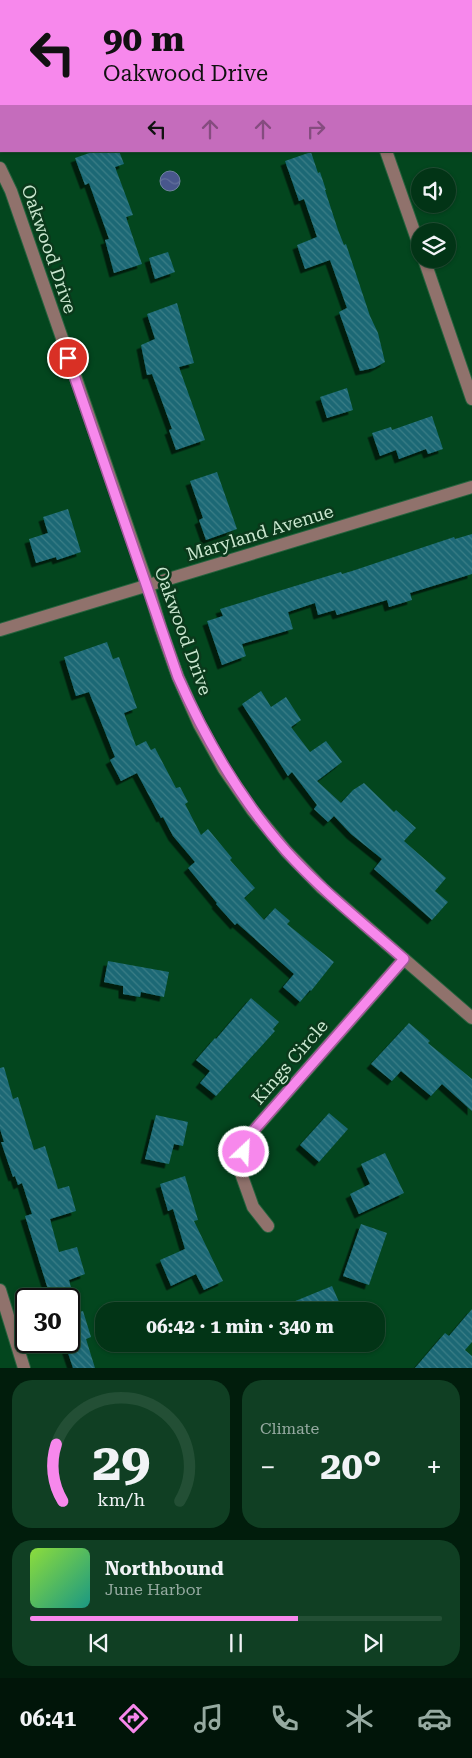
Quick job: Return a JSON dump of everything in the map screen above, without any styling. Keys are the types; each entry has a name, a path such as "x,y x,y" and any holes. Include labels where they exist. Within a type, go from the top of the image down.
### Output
{"street":[{"path":"386,152 411,223"},
{"name":"Oakwood Drive","path":"0,168 11,191 178,677 199,724 224,769 253,811 286,851 322,888 472,1018"},
{"path":"427,268 472,399"},
{"name":"Maryland Avenue","path":"0,630 472,487"},
{"name":"Kings Circle","path":"268,1226 253,1207 239,1168 248,1137 404,959"},
{"path":"0,1290 24,1368"}],"water":[{"path":"170,171 177,174 180,181 177,188 170,191 163,188 160,181 163,174"}],"building":[{"path":"92,152 119,152 124,164 115,167 133,215 126,217 142,264 114,273 105,240 109,239 89,183 85,185 75,158"},
{"path":"311,152 318,173 320,172 338,230 344,245 346,244 370,316 378,333 385,362 374,368 360,371 339,312 347,308 330,260 305,269 297,245 317,237 304,199 299,201 285,161"},
{"path":"168,252 175,272 155,279 149,258"},
{"path":"177,303 194,363 179,367 205,440 176,450 169,430 172,429 152,374 147,375 141,345 155,339 147,314"},
{"path":"347,388 353,410 327,418 320,397"},
{"path":"432,416 443,449 428,454 426,449 399,459 396,450 380,456 372,433 391,427 392,430"},
{"path":"217,472 237,529 206,540 199,520 203,518 190,481"},
{"path":"68,509 81,552 57,560 56,557 36,563 29,539 48,533 43,517"},
{"path":"472,534 472,574 410,593 412,600 389,607 387,600 337,615 335,610 318,615 315,603 288,612 293,629 242,644 246,656 222,665 207,621 223,616 220,609 341,572 342,574 352,571 454,537 455,539"},
{"path":"107,642 113,659 119,657 137,708 124,713 136,746 146,741 151,750 155,748 176,788 180,787 188,802 185,804 201,835 208,829 232,858 230,860 255,888 244,898 264,920 275,908 290,921 287,924 334,962 300,1002 283,987 294,974 237,923 235,925 188,868 195,862 173,836 163,817 161,818 137,773 121,781 110,760 115,757 89,692 76,696 64,657"},
{"path":"261,691 271,707 286,697 301,720 291,727 310,752 326,741 342,762 317,781 341,803 353,790 364,783 394,812 396,810 416,828 404,841 446,878 435,891 448,902 432,920 374,869 382,859 351,834 334,816 328,822 314,809 317,805 292,772 288,776 242,704"},
{"path":"108,961 169,972 164,997 141,992 140,997 123,994 123,986 104,982"},
{"path":"251,998 279,1022 273,1029 275,1031 216,1096 200,1083 210,1071 196,1060"},
{"path":"409,1023 430,1041 428,1043 472,1079 472,1111 442,1084 431,1096 401,1071 392,1081 371,1064"},
{"path":"4,1067 13,1099 18,1097 34,1150 45,1146 58,1189 69,1186 76,1211 50,1219 59,1252 77,1247 85,1274 69,1280 71,1288 48,1288 25,1216 32,1214 22,1183 18,1185 15,1176 13,1177 1,1142 4,1142 0,1129 0,1068"},
{"path":"329,1113 348,1129 319,1162 300,1145"},
{"path":"156,1115 188,1122 183,1146 174,1144 169,1164 145,1159"},
{"path":"385,1153 404,1193 359,1214 350,1194 370,1184 361,1164"},
{"path":"185,1176 198,1220 194,1221 223,1281 204,1290 196,1274 171,1286 160,1260 185,1249 173,1209 168,1211 160,1184"},
{"path":"361,1224 387,1233 369,1285 343,1276"},
{"path":"332,1286 339,1302 293,1302"},
{"path":"472,1309 472,1342 465,1350 472,1356 472,1368 415,1368 445,1333 449,1336"},
{"path":"83,1311 91,1337 86,1339 95,1368 73,1368 68,1353 80,1353 80,1312"}],"route":[{"path":"68,358 178,677 199,724 224,769 253,811 286,851 322,888 404,959 248,1137 244,1152"}]}
